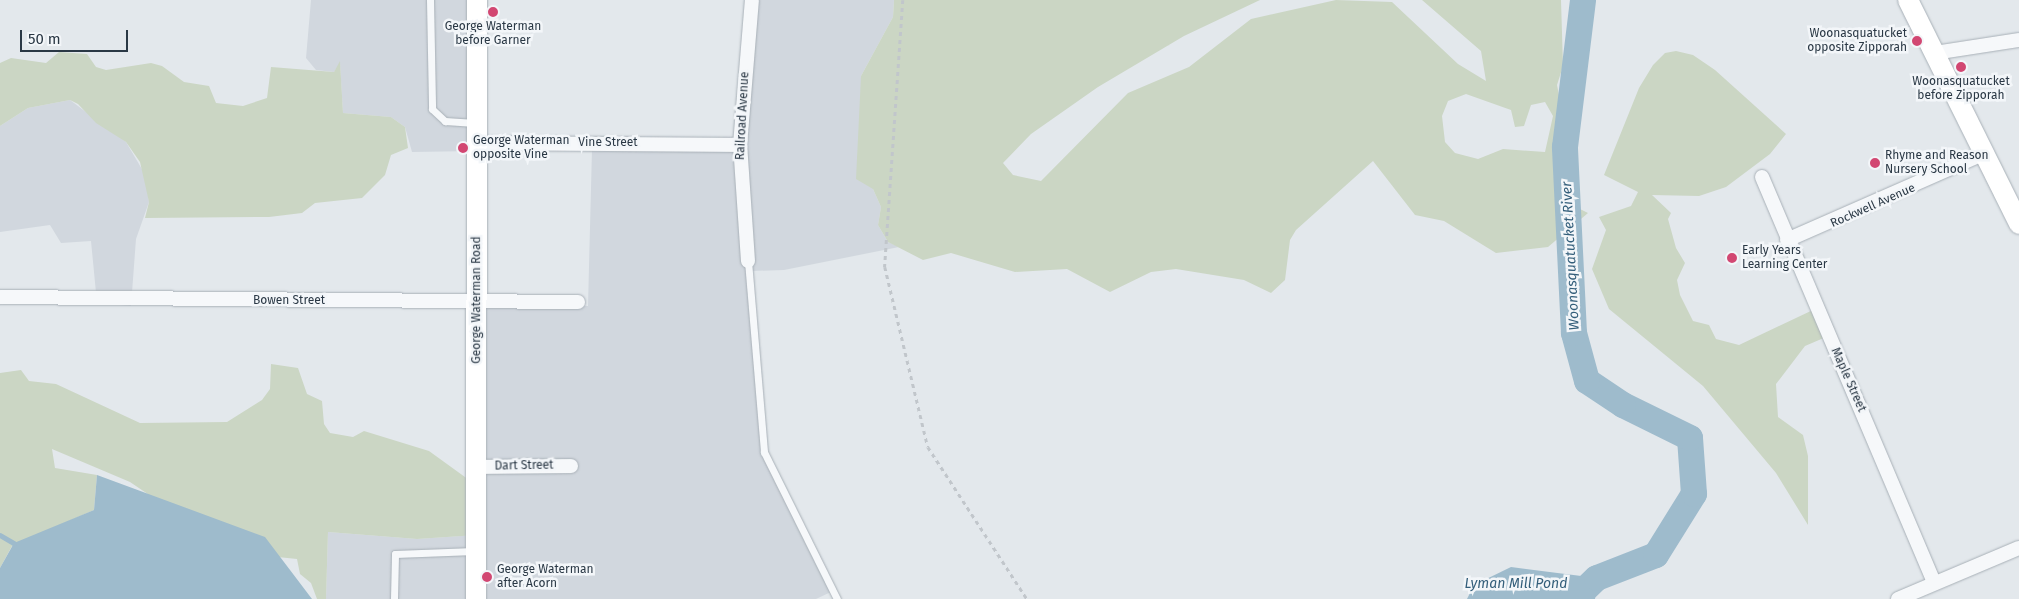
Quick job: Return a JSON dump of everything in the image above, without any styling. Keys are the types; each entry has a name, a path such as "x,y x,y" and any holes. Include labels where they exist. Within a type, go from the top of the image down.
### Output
{"main road":[{"name":"George Waterman Road","path":"476,599 477,0"},
{"path":"1908,0 2019,224"}],"street":[{"name":"Railroad Avenue","path":"748,261 740,145 752,0"},
{"path":"1934,53 2019,40"},
{"name":"Vine Street","path":"476,143 740,145"},
{"name":"Rockwell Avenue","path":"1787,240 1985,154"},
{"name":"Maple Street","path":"1762,177 1787,240 1934,583"},
{"name":"Bowen Street","path":"0,297 118,301 477,299 578,302"},
{"name":"Dart Street","path":"477,467 571,466"},
{"path":"1898,599 2019,548"}],"lane":[{"path":"430,0 432,109 445,121 476,123"},
{"path":"748,261 764,452 837,599"},
{"path":"394,599 395,554 477,551"}],"path":[{"path":"903,0 885,267 928,447 1027,599"}],"shaded area":[{"path":"311,0 478,0 475,151 412,152 405,127 391,117 343,113 340,63 334,72 316,70 306,58"},
{"path":"753,0 894,0 893,17 861,76 873,189 881,207 878,225 888,242 899,247 784,270 751,271 765,452 833,591 816,599 326,599 328,532 417,539 476,535 483,304 588,306 592,149 738,149"},
{"path":"70,100 126,142 146,176 149,202 136,239 131,306 97,303 91,241 61,243 50,225 0,232 0,126 28,108"}],"green space":[{"path":"894,0 1260,0 1184,36 1098,87 1031,134 1003,163 1013,175 1041,181 1128,93 1189,67 1251,19 1336,0 1392,2 1458,64 1486,81 1481,51 1422,0 1561,0 1563,66 1557,85 1561,105 1554,163 1574,206 1588,213 1548,247 1496,253 1444,221 1415,215 1373,161 1296,230 1290,240 1285,280 1271,293 1244,280 1176,269 1151,272 1110,292 1067,269 1015,272 951,253 923,260 888,242 878,225 881,207 873,189 856,179 861,76 893,17","holes":["1466,94 1511,110 1515,127 1524,126 1531,105 1545,102 1553,116 1545,152 1503,149 1478,159 1455,153 1445,142 1442,116 1448,101"]},
{"path":"1676,51 1693,55 1715,70 1786,134 1770,154 1726,187 1699,196 1652,195 1671,213 1668,219 1676,248 1685,263 1677,280 1680,295 1693,321 1709,325 1716,339 1739,345 1815,309 1826,337 1805,346 1776,384 1778,417 1803,435 1808,456 1808,525 1776,473 1703,386 1609,309 1592,269 1606,230 1599,217 1631,206 1638,192 1604,175 1639,88 1653,65 1665,53"},
{"path":"59,52 87,54 96,67 106,70 151,63 162,66 184,82 209,86 216,103 243,106 267,98 271,67 334,72 340,61 343,113 391,117 405,127 408,148 391,155 385,175 362,198 315,203 302,213 269,217 145,218 149,202 140,162 126,142 96,123 78,104 70,100 28,108 0,126 0,63 11,58 46,63"},
{"path":"271,364 298,368 307,394 322,401 324,424 330,433 353,437 364,431 429,451 476,485 477,535 417,539 328,532 326,599 317,599 311,583 300,574 297,559 268,556 170,509 130,482 52,449 55,468 97,475 94,510 12,546 0,568 0,373 21,370 29,381 56,384 140,423 227,422 262,400 270,389"}],"water":[{"path":"97,475 265,537 312,599 0,599 0,568 14,543 94,510"},
{"name":"Lyman Mill Pond","path":"1511,567 1597,578 1595,599 1467,599 1474,585"}],"waterway":[{"name":"Woonasquatucket River","path":"1575,599 1597,578 1656,555 1694,494 1690,438 1623,405 1587,381 1574,333 1565,147 1583,0"},
{"path":"0,535 14,543"}],"place":[{"name":"George Waterman before Garner","path":"493,12"},
{"name":"Woonasquatucket opposite Zipporah","path":"1917,41"},
{"name":"Woonasquatucket before Zipporah","path":"1961,67"},
{"name":"George Waterman opposite Vine","path":"463,148"},
{"name":"Rhyme and Reason Nursery School","path":"1875,163"},
{"name":"Early Years Learning Center","path":"1732,258"},
{"name":"George Waterman after Acorn","path":"487,577"}]}
